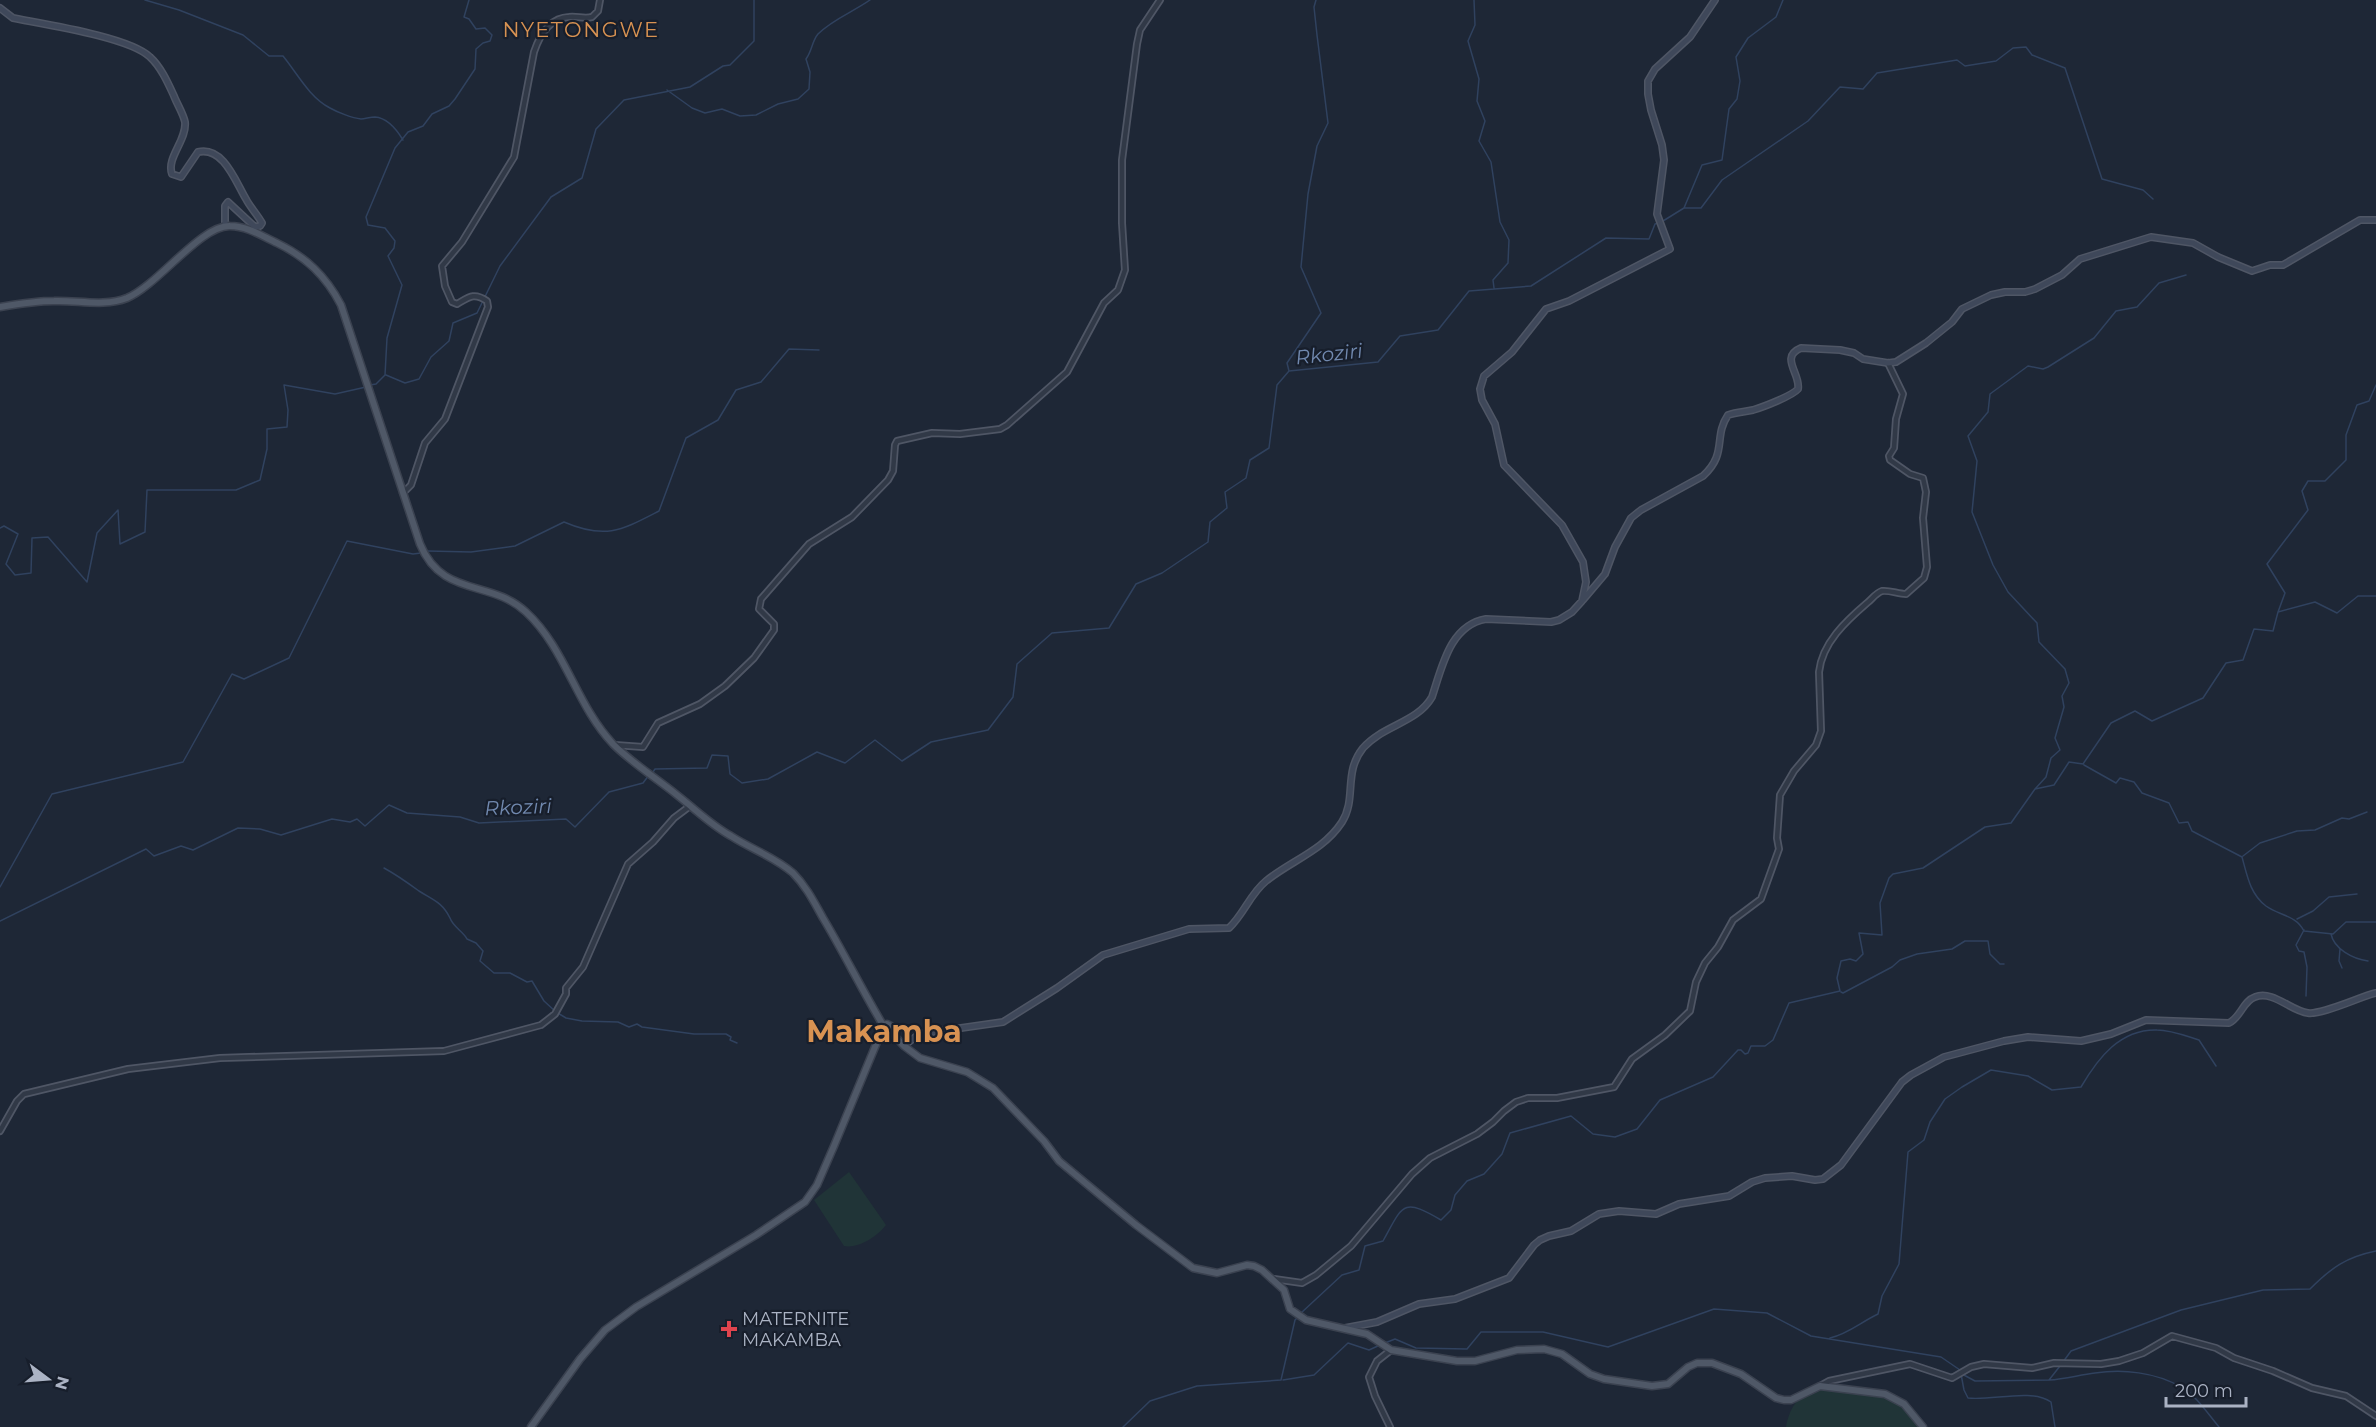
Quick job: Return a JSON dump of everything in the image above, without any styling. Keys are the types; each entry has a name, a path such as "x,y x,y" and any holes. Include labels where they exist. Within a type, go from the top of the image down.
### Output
{"main road":[{"path":"1582,601 1586,582 1580,556 1553,513 1504,465 1495,424 1482,400 1481,381 1522,342 1546,309 1569,301 1670,249 1657,214 1664,160 1662,145 1651,110 1648,81 1655,69 1690,37 1715,0"},
{"path":"0,8 13,18 116,41 138,49 151,58 164,77 184,122 182,138 171,164 172,174 181,177 198,152 207,151 214,154 226,165 262,223 255,227 228,202 225,206 225,226"},
{"path":"904,1046 919,1034 1003,1022 1057,988 1103,955 1189,929 1229,928 1251,896 1266,882 1322,845 1336,830 1347,810 1353,763 1375,736 1410,718 1427,704 1432,697 1452,642 1466,626 1485,619 1551,622 1572,612 1605,574 1615,547 1631,518 1702,476 1711,468 1717,460 1723,427 1728,415 1756,409 1774,400 1786,398 1798,389 1799,382 1790,362 1793,353 1801,348 1840,350 1854,353 1863,359 1896,362 1926,343 1952,321 1962,309 1991,295 2035,289 2062,275 2080,259 2121,248 2146,238 2178,239 2193,243 2218,257 2252,271 2283,265 2360,220 2376,220"},
{"path":"0,307 55,300 106,303 127,298 151,284 206,234 225,226 251,230 286,247 309,262 333,289 341,305 423,549 435,568 450,580 501,597 525,611 551,640 593,719 615,745 729,835 781,863 801,882 885,1030 920,1059 967,1072 993,1088 1044,1141 1059,1161 1126,1217 1193,1268 1217,1273 1254,1266 1284,1290 1290,1309 1298,1315 1315,1324 1346,1328 1367,1334 1391,1350 1416,1356 1467,1361 1517,1350 1544,1349 1562,1354 1590,1374 1604,1379 1652,1386 1668,1384 1697,1363 1712,1363 1741,1374 1776,1398 1784,1400 1791,1400 1820,1386 1885,1394 1904,1404 1923,1427"},
{"path":"1346,1328 1377,1322 1419,1304 1455,1299 1509,1278 1540,1240 1583,1226 1599,1214 1619,1211 1656,1214 1679,1203 1729,1196 1752,1182 1765,1178 1792,1176 1805,1180 1823,1179 1841,1165 1902,1082 1911,1074 1944,1057 2028,1037 2081,1041 2109,1034 2146,1020 2229,1023 2237,1017 2248,1000 2262,996 2270,997 2299,1011 2315,1014 2376,993"},
{"path":"531,1427 580,1359 605,1330 636,1307 756,1236 805,1202 817,1185 885,1030"}],"street":[{"path":"403,493 411,487 425,443 445,419 489,307 487,301 474,296 457,304 452,303 442,274 443,264 462,242 513,157 534,52 540,37 547,27 564,17 592,17 598,11 600,0"},
{"path":"615,745 643,747 658,723 709,699 754,657 773,633 775,627 759,609 760,600 809,544 852,517 888,480 893,471 897,441 932,433 960,434 1003,428 1036,401 1071,366 1096,315 1104,303 1118,290 1125,270 1122,160 1140,30 1160,0"},
{"path":"1271,1278 1302,1283 1316,1275 1352,1246 1412,1174 1430,1158 1470,1138 1493,1122 1515,1102 1528,1098 1557,1098 1614,1088 1632,1059 1665,1035 1690,1011 1696,982 1705,963 1718,947 1733,920 1761,898 1777,857 1780,795 1794,771 1816,745 1821,731 1819,672 1825,651 1834,635 1876,594 1888,591 1906,594 1921,582 1926,573 1923,518 1926,490 1923,478 1910,474 1890,460 1889,456 1894,448 1896,419 1903,394 1888,363"},
{"path":"0,1131 17,1101 24,1094 128,1069 242,1056 444,1051 541,1025 555,1014 566,994 566,988 583,967 628,864 653,842 674,818 690,806"},
{"path":"1820,1386 1843,1378 1910,1364 1950,1378 1984,1364 2032,1368 2054,1363 2101,1364 2134,1357 2172,1336 2216,1348 2234,1358 2273,1371 2312,1388 2346,1396 2376,1416"},
{"path":"1390,1427 1374,1396 1369,1377 1377,1361 1391,1350"}],"green space":[{"path":"849,1172 886,1225 867,1241 855,1246 844,1246 814,1200"},
{"path":"1822,1388 1867,1393 1889,1399 1907,1411 1917,1427 1786,1427 1790,1412 1797,1401 1808,1393"}],"waterway":[{"path":"145,0 179,10 243,35 269,56 283,56 310,91 323,103 353,117 380,118 388,122 403,140"},
{"path":"370,385 376,384 385,375 387,338 402,285 388,256 394,248 395,241 385,228 368,225 366,217 395,148 408,132 423,126 432,114 449,106 475,69 476,49 490,41 492,35 485,28 476,29 469,19 464,17 469,0"},
{"path":"386,375 405,383 419,379 431,357 449,341 453,323 477,313 500,266 551,197 582,178 596,129 624,100 690,87 723,66 730,65 754,41 754,0"},
{"path":"667,90 692,108 705,113 722,109 740,116 756,115 778,104 798,99 809,89 810,72 806,59 818,34 830,24 870,0"},
{"path":"1289,371 1287,363 1321,313 1301,267 1308,194 1317,146 1328,123 1314,7 1316,0"},
{"path":"1474,0 1475,25 1468,41 1479,79 1477,101 1485,121 1479,141 1491,162 1500,222 1509,240 1508,263 1493,280 1494,288"},
{"path":"1663,221 1684,208 1702,165 1722,160 1729,109 1737,99 1740,81 1736,57 1748,38 1776,17 1783,0"},
{"path":"1684,208 1701,208 1722,180 1808,121 1840,87 1863,89 1877,73 1957,60 1965,66 1996,61 2013,48 2026,47 2032,55 2065,68 2102,179 2143,190 2153,199"},
{"name":"Rkoziri","path":"653,772 655,769 707,768 712,755 728,756 730,774 742,783 768,779 817,752 845,763 875,740 902,761 931,742 988,730 1013,697 1017,664 1052,633 1109,628 1136,584 1162,573 1208,542 1210,522 1227,508 1225,492 1246,478 1250,460 1269,448 1277,385 1289,371 1378,362 1400,336 1438,330 1469,291 1531,286 1606,238 1649,239 1655,224 1658,223"},
{"path":"2035,789 2046,777 2051,758 2060,750 2055,738 2064,707 2062,696 2069,683 2065,669 2039,642 2037,623 2008,592 1993,565 1972,512 1977,461 1968,436 1988,412 1990,394 2028,366 2043,369 2048,367 2094,338 2116,311 2137,307 2159,283 2186,275"},
{"path":"428,551 471,552 515,546 564,522 591,531 613,530 624,528 659,511 686,438 718,420 736,390 761,382 789,349 819,350"},
{"path":"0,528 4,526 18,534 6,564 15,575 31,573 32,538 48,537 87,582 97,533 118,510 120,544 145,532 147,490 236,490 260,480 267,449 267,429 287,427 288,410 284,385 335,394 366,387"},
{"path":"2278,612 2285,593 2267,564 2308,510 2302,491 2308,481 2325,481 2346,460 2346,435 2357,405 2369,401 2376,385"},
{"path":"0,887 52,794 183,762 232,674 244,679 289,658 347,541 413,554 421,553"},
{"path":"1301,1313 1342,1275 1359,1270 1365,1246 1383,1241 1395,1219 1405,1208 1418,1209 1441,1220 1451,1210 1455,1195 1467,1181 1484,1174 1502,1154 1510,1133 1571,1116 1593,1134 1615,1137 1637,1129 1660,1100 1713,1077 1738,1050 1745,1054 1751,1046 1765,1046 1773,1040 1789,1003 1840,991 1837,978 1841,961 1850,959 1856,961 1863,954 1859,933 1882,935 1880,903 1889,878 1893,874 1923,868 1985,827 2011,823 2035,789 2054,785 2069,762 2083,764 2111,723 2135,711 2152,721 2203,698 2226,663 2243,660 2254,629 2273,631 2278,612 2315,602 2337,613 2358,596 2376,596"},
{"path":"2084,765 2116,783 2120,778 2134,782 2142,793 2169,803 2179,823 2188,822 2192,831 2242,857 2256,896 2266,906 2297,922 2304,931 2333,934 2346,922 2376,922"},
{"name":"Rkoziri","path":"0,921 146,849 154,856 181,846 193,850 238,828 260,829 281,835 332,819 350,822 357,819 365,826 389,805 407,813 460,817 479,823 566,819 575,827 609,792 643,783 649,775"},
{"path":"2243,856 2260,843 2297,831 2315,830 2342,818 2349,819 2367,812"},
{"path":"384,868 440,905 467,939 476,943 483,951 480,961 494,973 510,973 527,982 532,981 544,1001 566,1018 618,1022 629,1027 637,1024 642,1027 694,1034 726,1034 731,1037 730,1040 737,1043"},
{"path":"2297,919 2313,911 2329,897 2357,894"},
{"path":"2304,930 2296,945 2299,951 2304,952 2307,967 2306,996"},
{"path":"2331,934 2340,949 2356,958 2368,961"},
{"path":"1841,992 1892,967 1900,960 1917,954 1952,949 1965,941 1988,941 1990,954 2000,964 2004,964"},
{"path":"2340,949 2339,961 2342,968"},
{"path":"1830,1338 1849,1331 1878,1314 1882,1296 1899,1264 1908,1152 1924,1140 1930,1122 1945,1099 1962,1087 1991,1070 2028,1076 2052,1090 2081,1087 2112,1047 2132,1034 2144,1031 2168,1031 2199,1040 2216,1066"},
{"path":"2063,1362 2071,1351 2181,1310 2263,1290 2310,1289 2340,1264 2376,1251"},
{"path":"1385,1343 1395,1339 1416,1348 1467,1349 1481,1332 1543,1332 1608,1347 1714,1309 1767,1313 1811,1336 1941,1357 1960,1370"},
{"path":"1123,1427 1150,1401 1197,1386 1281,1380 1295,1320 1298,1317"},
{"path":"1283,1380 1314,1375 1348,1343 1369,1350 1380,1345"},
{"path":"1962,1374 1975,1381 2049,1380 2060,1366"},
{"path":"2049,1380 2106,1372 2128,1372 2161,1378 2186,1390 2219,1427"},
{"path":"1961,1374 1968,1398 2022,1395 2043,1398 2051,1402 2055,1427"}],"place":[{"name":"MATERNITE MAKAMBA","path":"729,1329"}],"district":[{"name":"NYETONGWE","path":"581,29"},
{"name":"Makamba","path":"884,1031"}]}
